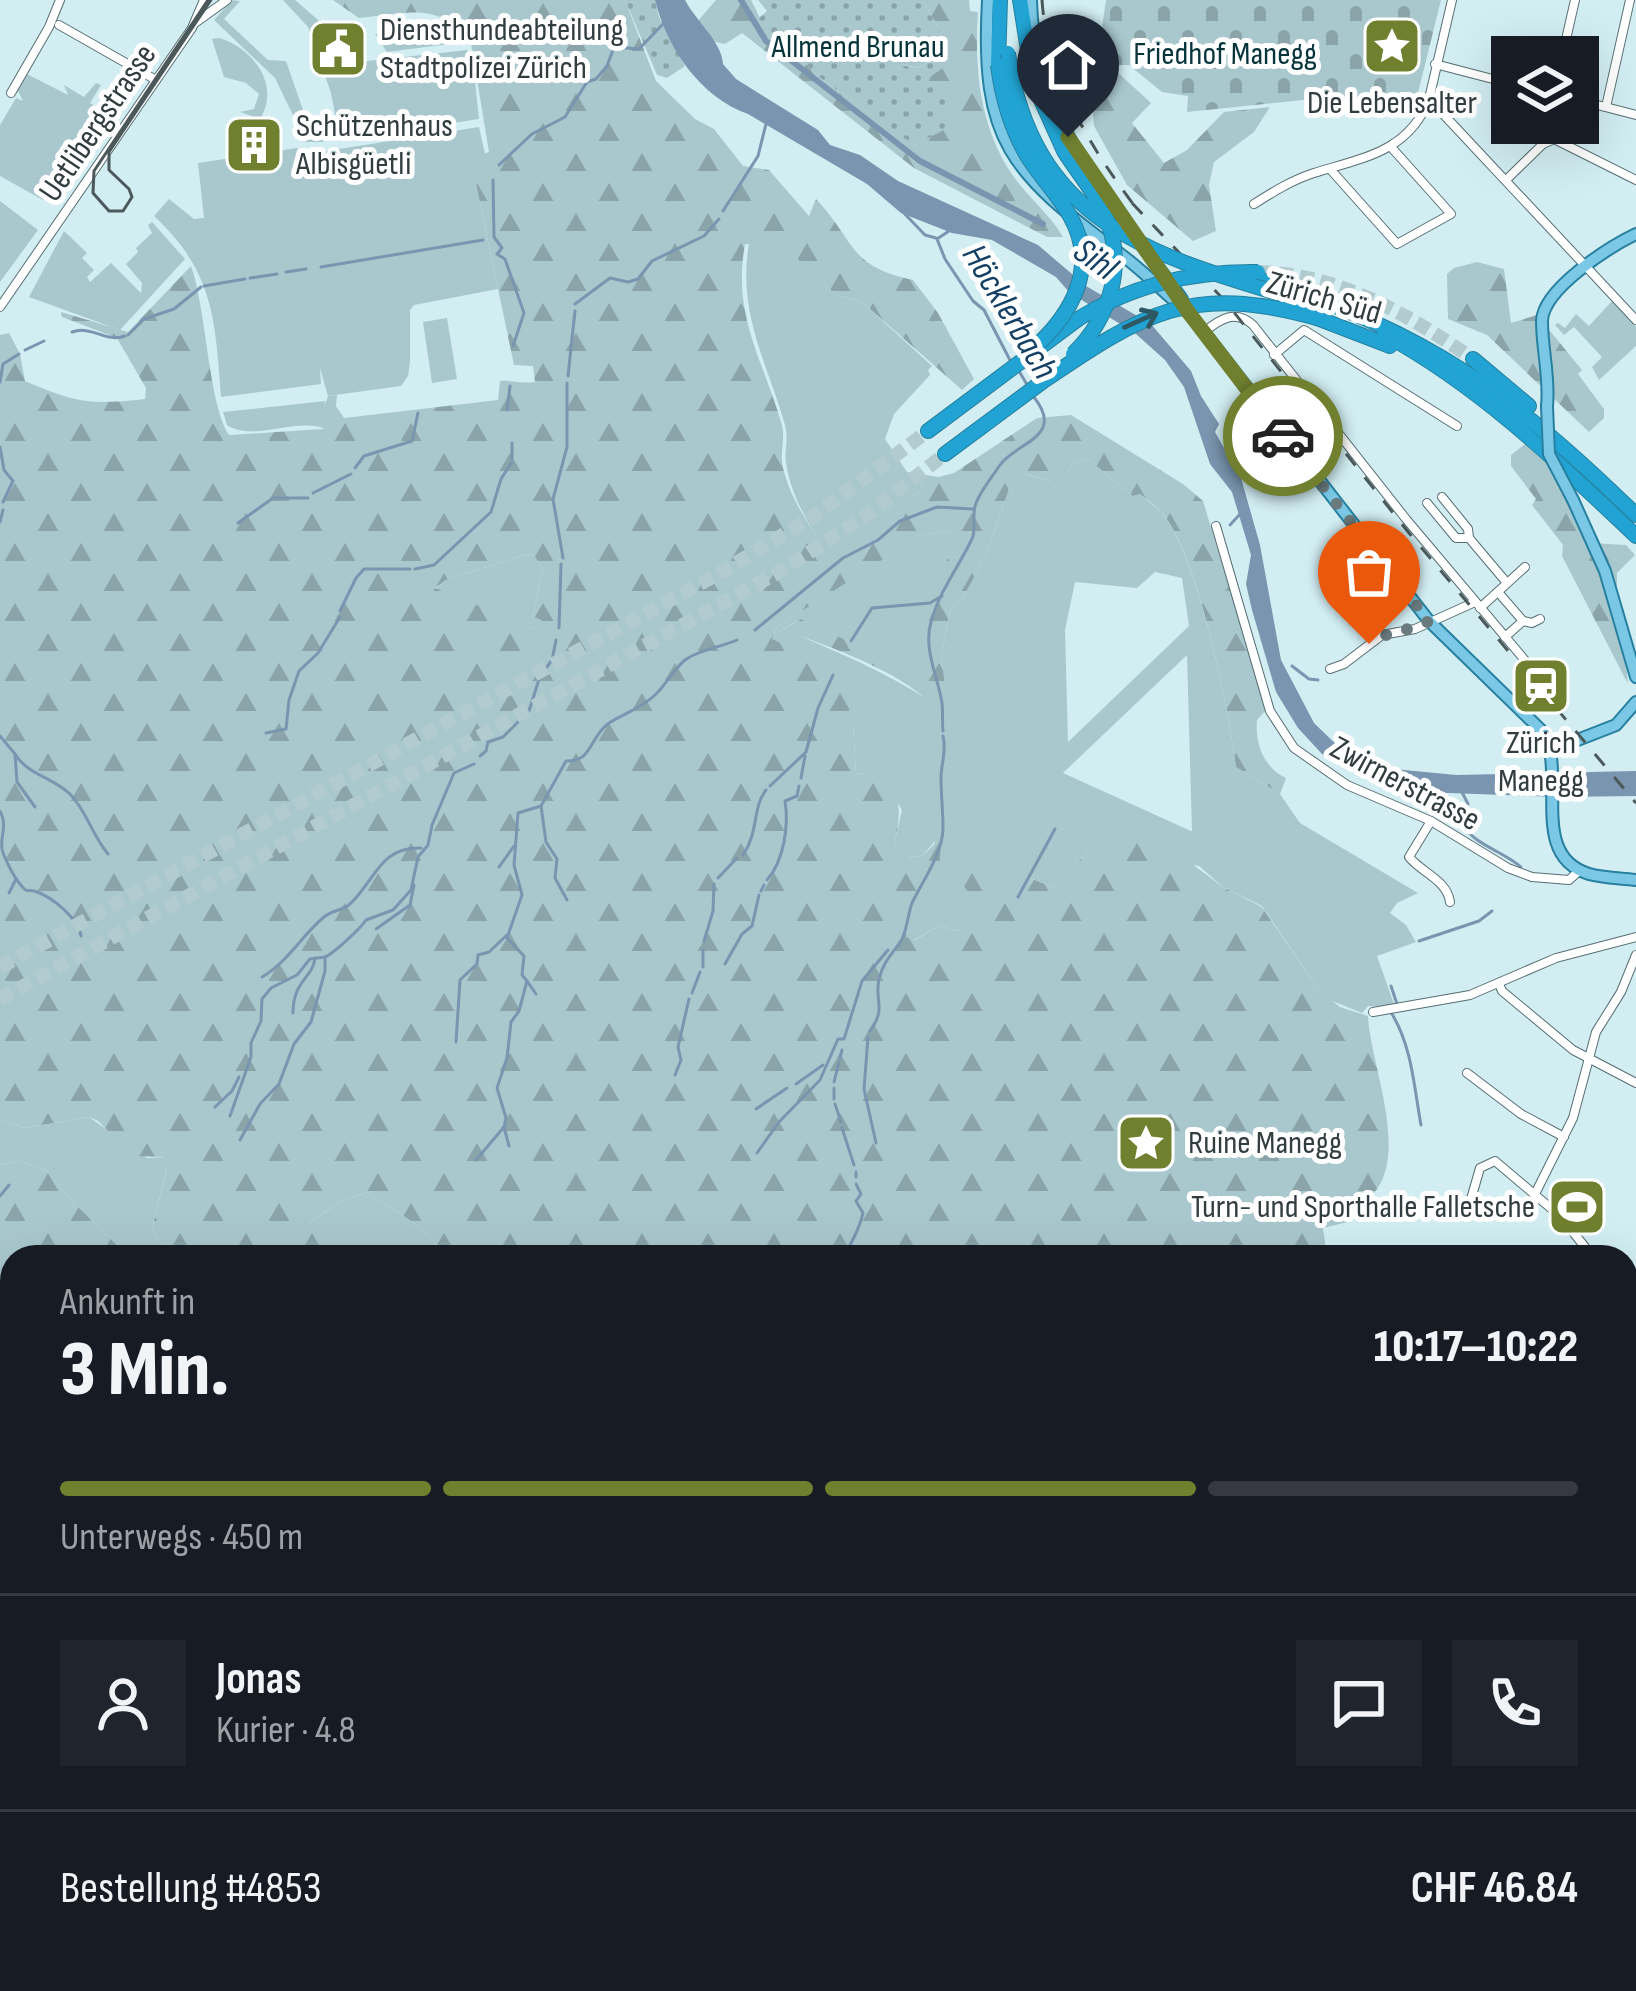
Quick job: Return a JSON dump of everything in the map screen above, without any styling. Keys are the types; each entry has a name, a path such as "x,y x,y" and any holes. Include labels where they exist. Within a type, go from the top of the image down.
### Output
{"highway":[{"path":"1002,0 1012,55 1045,143 1075,185 1107,215 1183,257 1409,337 1475,376 1602,482"},
{"path":"1017,0 1004,100 1015,133 1069,212 1081,246 1081,275 1073,302 1033,349"},
{"path":"945,454 1042,382 1081,346 1100,321 1111,293 1114,258 1106,217 1012,55"},
{"path":"928,431 1087,313 1147,286 1197,274 1258,272"},
{"name":"Zürich Süd","path":"1042,382 1130,324 1186,305 1216,302 1260,305 1351,330 1459,381"},
{"path":"1339,309 1459,381 1540,444 1636,536"},
{"path":"1473,359 1538,415 1636,515"}],"main road":[{"path":"988,0 987,79 1010,149 1046,197 1189,313"},
{"path":"1031,0 1038,61 1060,122 1137,239 1189,313 1429,621 1541,730 1552,749 1552,802 1559,850 1580,870 1636,880"},
{"path":"1630,236 1552,296 1543,314 1550,382 1549,454 1605,572 1636,677"},
{"path":"1118,252 1130,252 1137,239"},
{"path":"1552,749 1616,725 1634,709"}],"street":[{"path":"10,93 50,27 60,0"},
{"name":"Uetlibergstrasse","path":"0,308 195,23 204,0"},
{"name":"Uetlibergstrasse","path":"195,23 227,0"},
{"path":"1254,204 1299,179 1359,162 1391,147 1417,123 1429,98 1452,0"},
{"path":"1567,36 1575,0"},
{"path":"1606,107 1630,0"},
{"path":"59,25 156,80"},
{"path":"1435,64 1491,79"},
{"path":"1429,98 1636,320"},
{"path":"1599,105 1636,115"},
{"path":"1506,180 1554,139 1636,180"},
{"path":"1330,169 1397,244 1451,214 1391,147"},
{"path":"1630,236 1636,248"},
{"path":"1204,332 1224,318 1240,316 1253,325 1556,696"},
{"path":"1274,355 1299,332 1307,331 1457,426"},
{"path":"1442,497 1507,584"},
{"path":"1427,503 1456,538 1469,538"},
{"name":"Zwirnerstrasse","path":"1216,526 1270,711 1285,738 1305,757 1347,785 1431,820 1526,876 1569,880 1580,870"},
{"path":"1330,669 1382,635 1407,631 1478,605 1525,567"},
{"path":"1498,592 1523,621 1540,619"},
{"path":"1505,637 1523,621"},
{"path":"1431,820 1409,857 1435,878 1450,902"},
{"path":"1373,1012 1470,994 1556,958 1636,938"},
{"path":"1536,1192 1577,1104 1595,1032 1621,992 1636,956"},
{"path":"1499,984 1541,1026 1587,1058 1636,1083"},
{"path":"1467,1073 1521,1114 1564,1137"},
{"path":"1441,1215 1471,1199 1480,1168 1490,1161 1536,1192 1582,1245"}],"green space":[{"path":"232,0 240,1 224,19 268,60 286,61 313,139 323,142 306,142 275,78 214,20"},
{"path":"283,0 295,0 325,26 327,34 322,35 331,65 467,50 473,63 479,119 340,140 331,93 308,27"},
{"path":"333,0 625,0 656,81 695,119 714,129 743,166 769,170 809,216 816,199 864,259 913,280 938,313 974,379 962,390 862,302 836,295 786,248 745,244 746,316 782,425 782,462 798,506 824,545 919,493 924,481 907,472 939,477 954,473 1037,418 1071,415 1203,501 1266,710 1257,720 1259,746 1271,768 1286,778 1280,794 1236,767 1210,634 1175,533 1154,505 1140,494 1133,496 1088,459 1072,464 1056,491 1050,481 1026,474 1009,489 988,551 963,598 950,611 941,659 950,714 940,718 914,690 870,664 782,630 801,619 929,679 918,633 943,565 959,544 952,531 910,542 777,627 772,639 840,671 853,725 856,773 883,783 896,797 899,818 894,845 908,858 923,855 941,838 940,861 929,879 931,892 908,917 906,937 915,940 939,926 960,931 965,909 975,901 956,876 973,865 1026,864 1030,878 1052,887 1090,850 1116,841 1147,840 1176,852 1223,887 1262,907 1318,989 1340,1007 1368,1016 1387,1120 1385,1172 1375,1192 1355,1207 1352,1221 1323,1228 1325,1245 437,1245 421,1228 367,1192 339,1202 309,1223 329,1245 161,1245 152,1228 167,1170 165,1157 134,1156 89,1117 24,1128 0,1119 0,335 9,333 20,354 25,381 84,400 145,399 146,388 117,338 62,317 61,312 128,332 191,266 216,401 229,435 323,429 328,396 337,395 336,406 344,418 498,400 500,381 535,382 533,366 514,365 475,179 475,157 489,152 471,43 447,20 407,13 359,18","holes":["527,554 543,568 533,616 543,621 538,630 435,588 446,580"]},
{"name":"Allmend Brunau","path":"625,0 655,0 685,66 667,78 657,75"},
{"path":"716,0 751,0 772,42 800,57 815,74 915,145 925,80 942,55 917,68 901,64 940,48 940,30 922,0 969,0 970,11 978,12 977,56 987,122 1017,181 1063,237 1047,237 914,168 742,33 725,44 715,42 697,22"},
{"name":"Allmend Brunau","path":"758,0 922,0 940,30 940,48 902,65 917,68 943,55 944,67 926,80 946,97 948,122 942,131 914,145 815,74 800,57 772,42 759,18 767,11"},
{"name":"Friedhof Manegg","path":"1106,0 1441,0 1415,105 1303,100 1187,112 1188,96 1162,92 1129,65 1116,65 1102,27"},
{"path":"1091,19 1114,69 1151,103 1132,123 1164,163 1187,150 1224,112 1270,107 1254,132 1214,162 1209,185 1216,231 1193,241 1127,185 1094,126 1087,34"},
{"path":"432,25 442,29 449,44 387,52 375,34"},
{"path":"212,39 243,50 260,70 267,93 260,119 240,112 254,109 259,94 246,83 224,77"},
{"path":"25,73 68,95 64,85 84,97 96,83 101,85 90,103 117,120 114,127 109,124 90,138 92,148 80,150 52,199 43,200 0,176 0,125 16,98 23,101 17,89"},
{"path":"479,127 485,154 475,158 475,179 498,289 414,305 408,376 401,386 328,396 320,368 321,384 221,397 208,298 189,257 154,216 169,199 194,219 204,218 198,163 297,148 301,155"},
{"path":"0,201 38,230 0,282"},
{"path":"152,222 185,259 120,330 29,297 64,231 87,253 82,258 94,270 87,277 90,282 111,263 141,293 142,283 126,264 152,233 148,225"},
{"path":"749,244 786,247 836,295 862,302 932,366 930,375 894,414 885,439 907,472 924,481 919,493 824,546 788,474 785,425 750,315"},
{"path":"1477,262 1504,269 1511,323 1537,315 1582,370 1578,374 1604,409 1604,418 1589,432 1487,335 1448,319 1447,274"},
{"path":"1612,301 1636,327 1636,346 1599,380 1592,367 1602,357 1574,327 1564,335 1555,325 1565,328 1576,314 1589,326"},
{"path":"447,318 457,379 432,383 423,322"},
{"path":"325,401 323,428 237,430 227,425 223,412"},
{"path":"1525,444 1549,466 1590,543 1626,545 1635,555 1617,573 1617,585 1609,588 1624,639 1628,684 1562,556 1563,545 1532,505 1536,499 1511,466 1511,455"},
{"path":"1088,459 1133,496 1140,494 1161,512 1175,533 1210,634 1236,767 1280,794 1300,823 1418,893 1397,903 1390,913 1406,925 1416,942 1377,956 1395,1007 1368,1006 1362,1013 1330,1000 1262,906 1223,887 1199,866 1090,850 1052,887 1030,878 986,895 970,908 960,931 939,926 914,940 905,937 908,917 930,892 935,841 923,855 907,858 894,845 902,810 883,786 856,773 853,725 772,640 777,627 909,542 952,531 960,543 943,565 929,680 801,619 783,629 889,677 949,714 941,659 950,611 963,598 988,551 1009,489 1025,474 1050,481 1056,490 1072,464","holes":["1155,572 1182,578 1189,626 1068,742 1065,630 1075,582 1137,588","1187,655 1192,831 1063,773"]},
{"path":"527,554 543,568 533,616 544,620 538,630 435,589 446,580"},
{"path":"89,1117 147,1158 166,1157 152,1228 161,1245 117,1245 46,1170 17,1161 0,1165 0,1119 24,1128"},
{"path":"17,1161 46,1170 117,1245 0,1245 0,1165"},
{"path":"367,1192 421,1228 437,1245 328,1245 308,1224 339,1202"}],"shaded area":[{"name":"Sihl","path":"655,0 685,0 736,79 818,130 830,145 860,155 898,181 1038,245 1086,286 1151,324 1191,371 1219,424 1215,432 1241,478 1260,545 1281,660 1314,723 1343,751 1373,767 1456,775 1636,771 1636,796 1421,792 1376,783 1322,754 1298,728 1276,692 1246,584 1251,555 1232,492 1210,464 1184,387 1165,360 1136,334 1069,292 1056,277 992,240 952,233 901,213 867,184 715,96 677,53"}],"waterway":[{"path":"741,0 766,41 920,161 1043,224"},
{"path":"499,165 532,134 565,117 587,82 607,66 614,47 639,49 664,23"},
{"path":"723,211 758,156 766,124"},
{"path":"493,180 494,237 502,248 497,254 505,259 524,313 513,346"},
{"name":"Höcklerbach","path":"902,211 925,235 936,238"},
{"path":"575,304 610,278 638,279 652,261 704,236 719,219"},
{"name":"Höcklerbach","path":"949,231 937,239 945,259 984,310 1012,364"},
{"path":"321,267 483,240"},
{"path":"286,272 306,269"},
{"path":"250,278 277,274"},
{"path":"204,286 245,279"},
{"path":"128,335 144,319 174,309 201,287"},
{"path":"568,376 575,311"},
{"path":"72,332 125,336"},
{"path":"25,350 44,341"},
{"path":"0,382 3,364 19,354"},
{"name":"Höcklerbach","path":"1019,371 1029,388"},
{"path":"563,558 553,499 567,447 567,383"},
{"path":"507,410 510,386"},
{"name":"Höcklerbach","path":"943,731 929,642 931,622 972,539 981,493 1007,457 1042,430 1042,410 1033,396"},
{"path":"355,468 364,456 412,441 418,413"},
{"path":"512,443 512,458"},
{"path":"0,447 4,470 13,481 3,502"},
{"path":"415,569 434,565 491,512 512,462"},
{"path":"313,493 351,474"},
{"path":"238,523 273,498 308,498"},
{"path":"755,630 843,558 878,540 900,521 937,507 973,509"},
{"path":"0,522 3,510"},
{"path":"1230,525 1241,513"},
{"path":"559,628 561,564"},
{"path":"340,611 364,569 410,569"},
{"path":"851,641 872,608 930,603 942,596"},
{"path":"266,733 286,729 299,671 318,653 340,617"},
{"path":"480,756 488,742 503,737 529,711 556,640"},
{"path":"476,1160 504,1127 497,1088 511,1022 527,981 522,975 524,956 507,938 522,895 514,865 518,813 541,806 566,761 581,757 609,723 649,700 685,660 737,640"},
{"path":"1292,666 1318,680"},
{"path":"770,786 806,752 833,675"},
{"path":"0,736 15,754 17,782 35,807"},
{"name":"Höcklerbach","path":"870,1031 879,1010 881,972 902,939 912,903 942,838 943,736"},
{"path":"15,754 70,794 108,854"},
{"path":"801,778 805,756"},
{"path":"240,1140 260,1104 279,1084 294,1044 311,1022 325,957 366,920 393,910 411,890 418,857 428,845 454,773 474,764"},
{"path":"767,880 784,842 785,801 797,796 799,786"},
{"path":"743,855 766,790"},
{"path":"1462,792 1468,804 1463,826 1521,867"},
{"path":"541,806 546,842 557,859 555,878 567,900"},
{"path":"0,811 2,849 15,877 26,890 64,909 81,936"},
{"path":"1018,897 1055,829"},
{"path":"499,867 514,846"},
{"path":"262,977 324,917 350,904 387,859 421,848"},
{"path":"718,878 737,858"},
{"path":"9,893 16,879"},
{"path":"704,941 713,911 714,884"},
{"path":"376,929 410,905 414,885"},
{"path":"761,891 764,885"},
{"path":"725,964 752,926 759,895"},
{"path":"1419,941 1479,921 1492,911"},
{"path":"456,1042 460,980 477,964 478,955 489,952 507,935"},
{"path":"703,950 703,967"},
{"name":"Höcklerbach","path":"757,1153 820,1080 838,1039 844,1039 862,981 888,950"},
{"path":"230,1116 261,1021 262,999 271,988 297,975 310,959 325,957"},
{"path":"293,1013 296,993 315,958"},
{"path":"692,993 700,972"},
{"path":"527,981 536,994"},
{"path":"1391,986 1397,1004"},
{"path":"675,1075 689,999"},
{"path":"1392,1014 1408,1054 1421,1125"},
{"name":"Höcklerbach","path":"868,1037 864,1089 876,1143"},
{"name":"Höcklerbach","path":"840,1058 842,1050"},
{"name":"Höcklerbach","path":"834,1082 839,1062"},
{"name":"Höcklerbach","path":"796,1084 823,1065"},
{"path":"215,1107 239,1077"},
{"name":"Höcklerbach","path":"756,1109 787,1088"},
{"name":"Höcklerbach","path":"834,1088 834,1099"},
{"name":"Höcklerbach","path":"835,1104 841,1122"},
{"path":"504,1127 509,1146"},
{"name":"Höcklerbach","path":"842,1128 854,1165"},
{"name":"Höcklerbach","path":"856,1172 856,1177"},
{"name":"Höcklerbach","path":"850,1245 863,1213 856,1201 861,1194 856,1184"},
{"path":"0,1196 9,1185"}],"tunnel":[{"path":"1258,272 1317,280 1372,299 1473,359"},
{"path":"0,967 718,574 811,518 928,431"},
{"path":"0,999 779,572 864,517 945,454"}],"tram line":[{"path":"208,0 94,171 93,193 109,211 123,211 132,197 109,170 109,152 211,0"}],"railway":[{"path":"1042,0 1053,58 1075,113 1140,213"},
{"path":"1132,203 1225,301 1409,533 1636,803"}],"way so far":[{"path":"1283,436 1429,621 1382,635 1369,644"}],"place":[{"name":"Die Lebensalter","path":"1392,46"},
{"name":"Diensthundeabteilung Stadtpolizei Zürich","path":"338,49"},
{"name":"Schützenhaus Albisgüetli","path":"254,145"},
{"name":"Zürich Manegg","path":"1541,686"},
{"name":"Ruine Manegg","path":"1146,1143"},
{"name":"Turn- und Sporthalle Falletsche","path":"1577,1207"}],"route":[{"path":"1068,137 1189,313 1283,436"}]}
